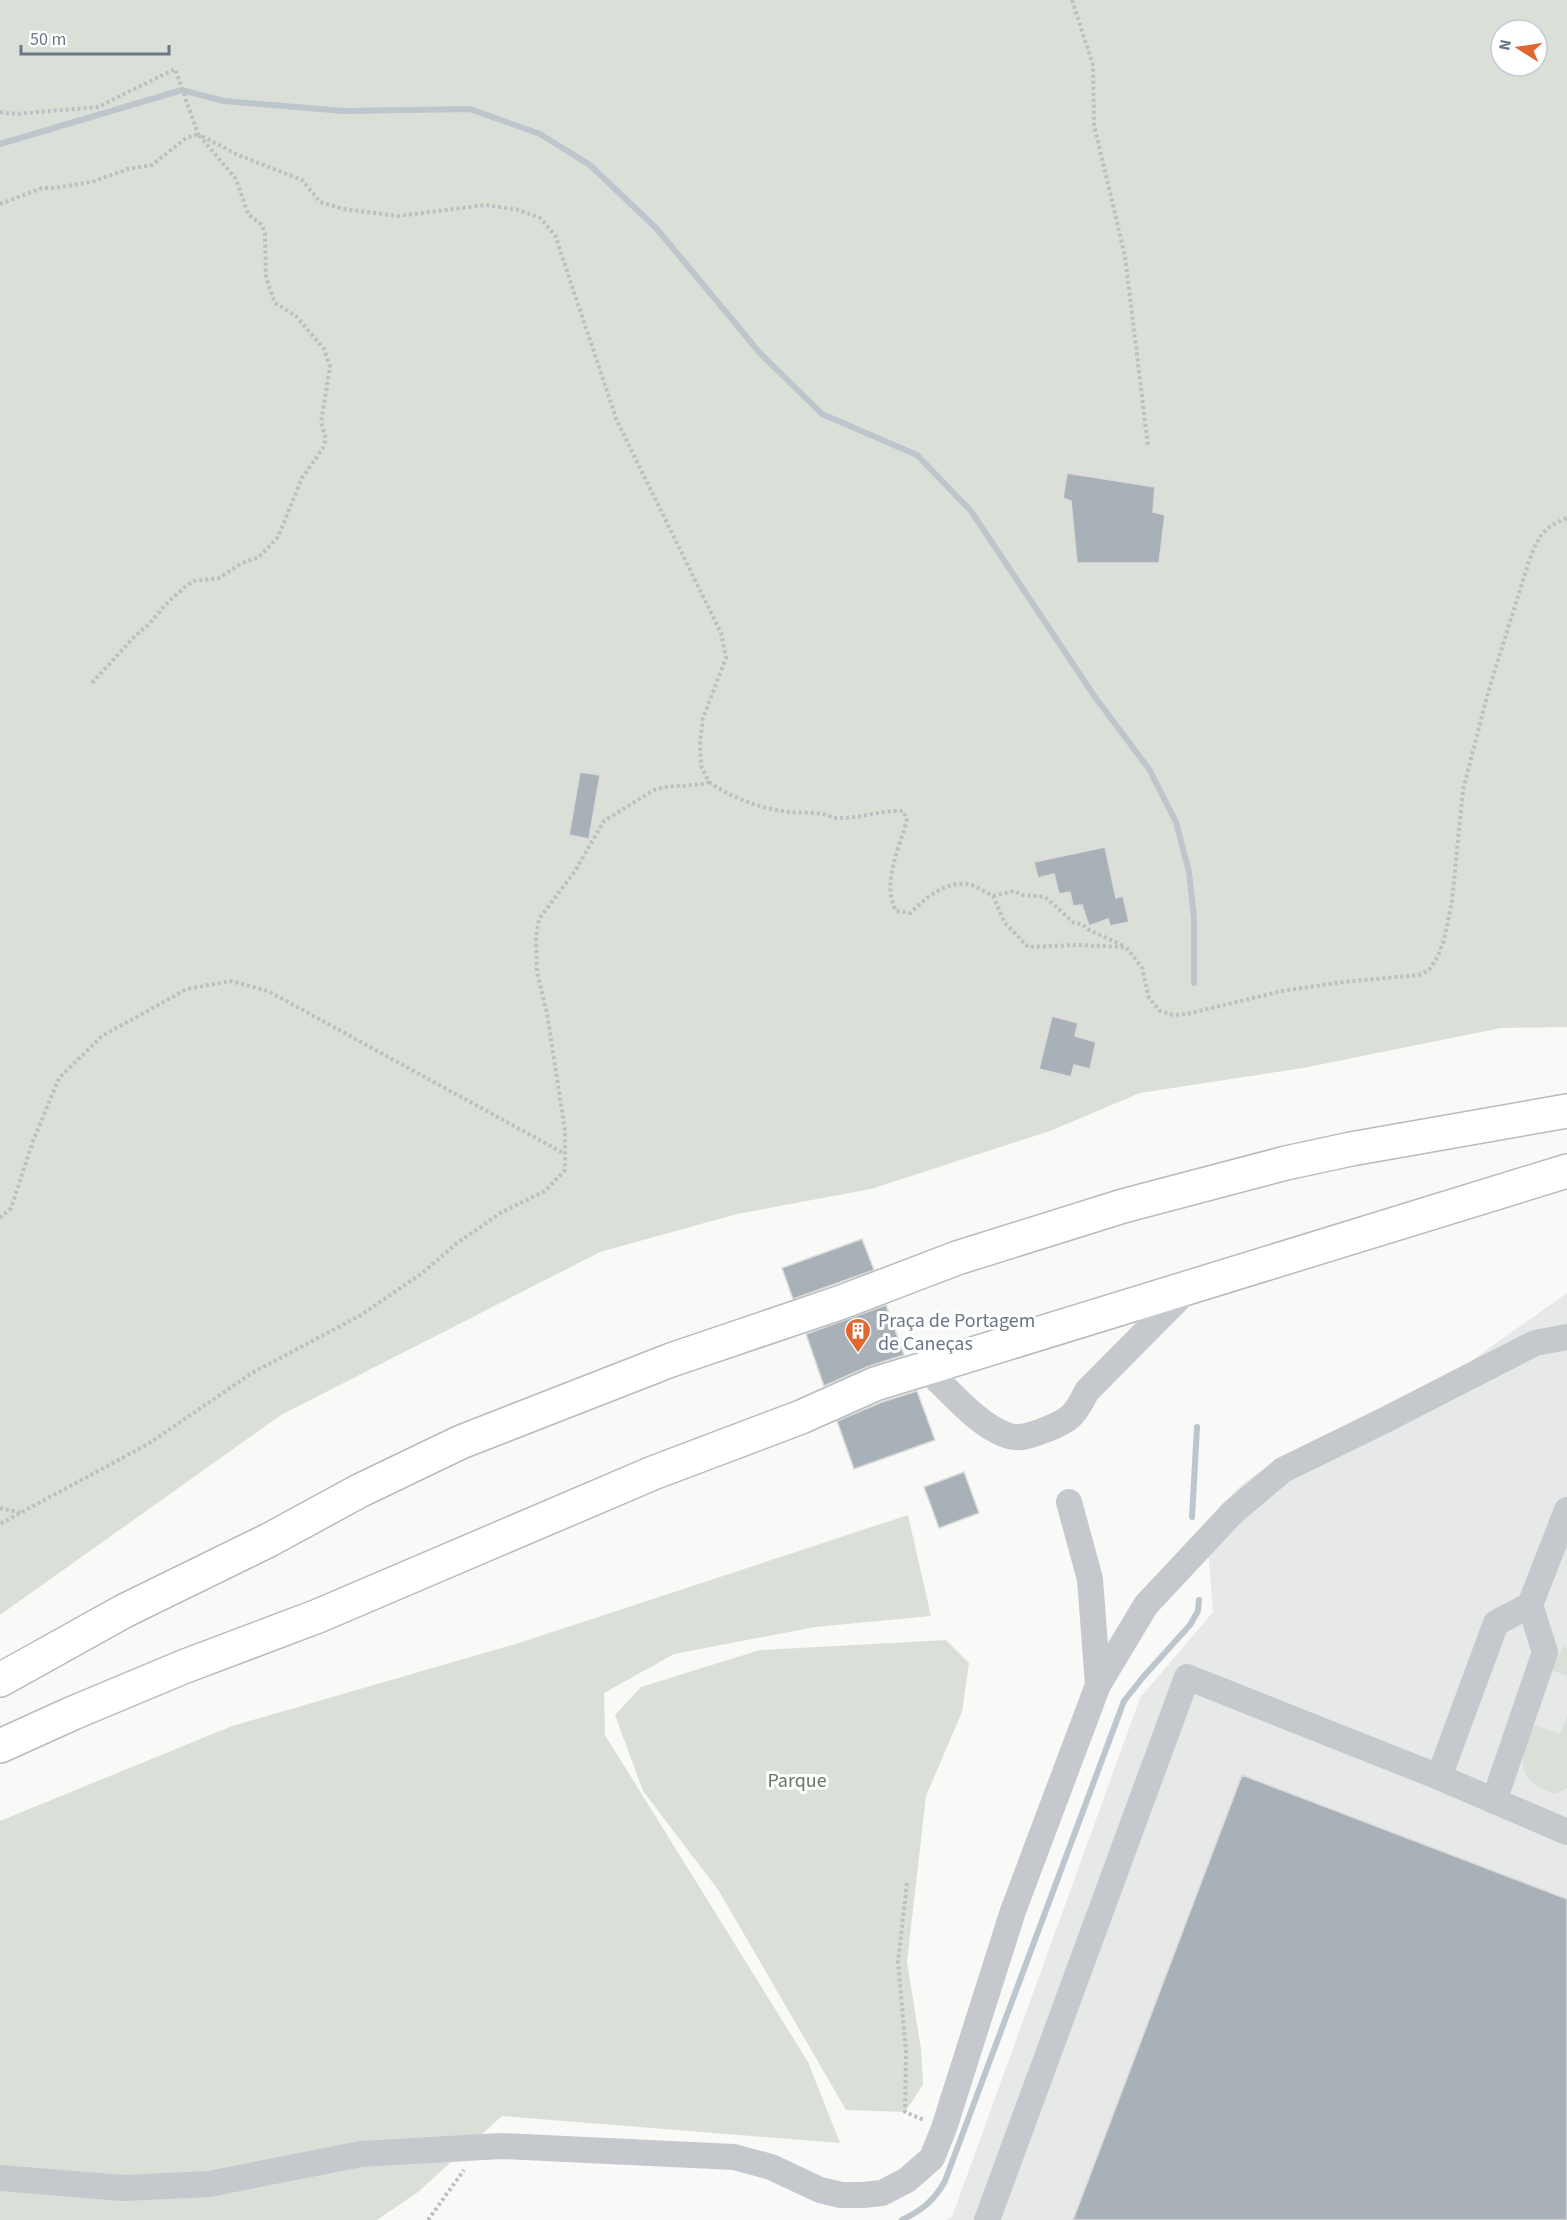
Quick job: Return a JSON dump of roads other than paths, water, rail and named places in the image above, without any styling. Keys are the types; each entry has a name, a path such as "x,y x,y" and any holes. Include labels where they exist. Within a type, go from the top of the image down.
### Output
{"highway":[{"path":"0,1680 134,1606 269,1540 359,1491 451,1447 514,1420 671,1360 839,1303 957,1258 1123,1206 1286,1163 1567,1111"},
{"path":"0,1746 183,1667 318,1616 653,1473 801,1417 875,1384 1567,1171"}],"street":[{"path":"926,1369 987,1426 1010,1437 1027,1436 1067,1421 1078,1409 1087,1390 1190,1287"},
{"path":"0,2178 123,2187 209,2184 361,2154 501,2146 734,2157 771,2167 820,2190 841,2195 863,2196 882,2193 907,2180 932,2157 944,2128 1013,1911 1098,1685 1146,1605 1233,1512 1283,1470 1535,1343 1567,1337"},
{"path":"1070,1503 1090,1579 1098,1685"},
{"path":"1494,1801 1545,1652 1530,1605 1567,1510"},
{"path":"1439,1777 1496,1623 1530,1605"},
{"path":"987,2220 1187,1677 1439,1777 1567,1832"}],"waterway":[{"path":"0,144 182,90 224,101 344,111 470,109 540,134 590,165 657,229 759,352 822,414 917,455 971,511 1095,697 1149,769 1176,822 1189,872 1194,918 1194,983"},
{"path":"1192,1517 1197,1427"},
{"path":"902,2220 927,2204 945,2181 1124,1701 1190,1625 1198,1611 1199,1600"}],"place":[{"name":"Praça de Portagem de Caneças","path":"858,1354"}],"park label":[{"name":"Parque","path":"797,1780"}]}
